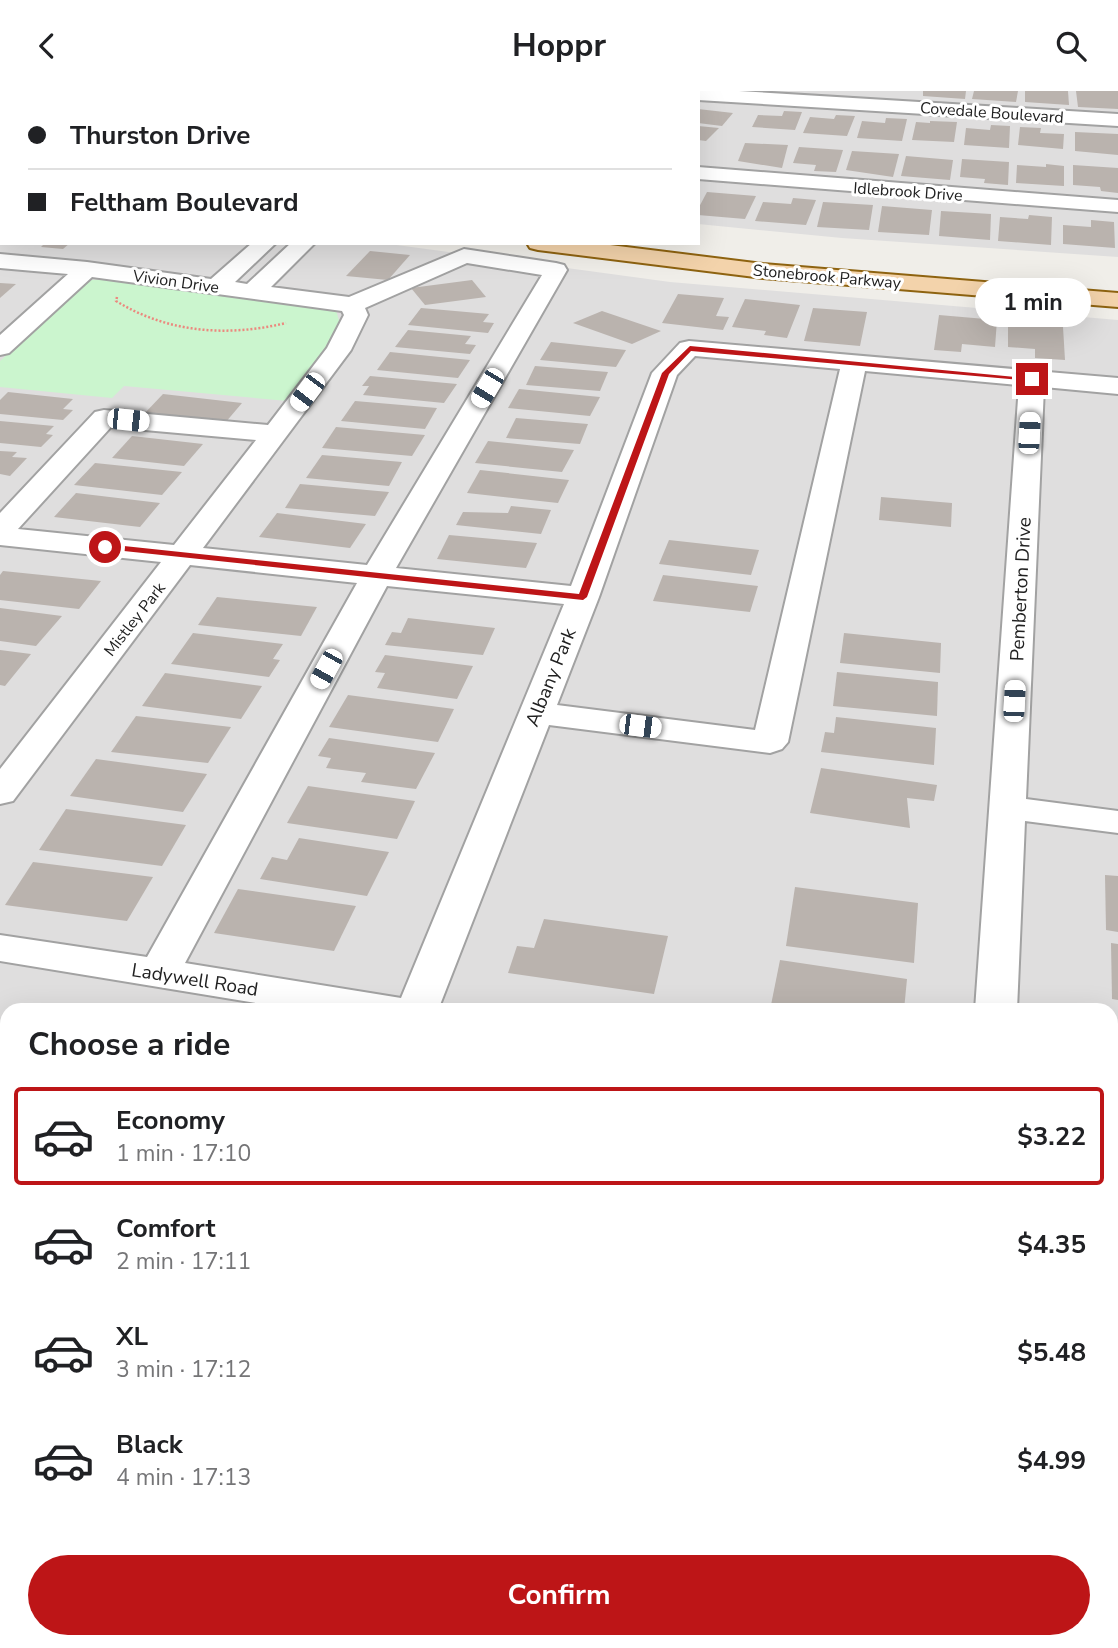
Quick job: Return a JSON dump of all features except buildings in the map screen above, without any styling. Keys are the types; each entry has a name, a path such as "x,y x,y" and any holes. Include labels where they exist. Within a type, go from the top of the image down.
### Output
{"main road":[{"name":"Stonebrook Parkway","path":"554,245 764,271 1118,300"}],"street":[{"name":"Covedale Boulevard","path":"700,94 889,98 1118,120"},
{"name":"Idlebrook Drive","path":"700,173 1118,206"},
{"path":"216,287 263,245"},
{"path":"252,292 302,245"},
{"path":"159,973 377,575 556,270 464,256 352,305"},
{"name":"Vivion Drive","path":"0,261 87,269 352,305"},
{"path":"0,348 87,269"},
{"name":"Mistley Park","path":"0,793 339,350 356,315 352,305"},
{"name":"Albany Park","path":"420,1003 583,597 665,373 690,348 854,363"},
{"path":"536,713 770,742 854,363 1118,386"},
{"name":"Pemberton Drive","path":"996,1003 1032,379"},
{"path":"0,533 104,418 275,434"},
{"path":"0,533 583,597"},
{"path":"1007,808 1118,822"},
{"name":"Ladywell Road","path":"0,948 347,1003"}],"path":[{"path":"118,293 116,301 131,311 178,327 230,330 292,321"}],"shaded area":[{"path":"700,91 1118,91 1118,257 842,238 700,224"},
{"path":"0,245 397,245 670,282 1118,320 1118,1003 0,1003"}],"green space":[{"path":"108,279 336,310 340,324 323,354 288,401 124,386 112,398 0,387 0,361 79,288 91,280"}],"route":[{"path":"105,547 583,597 665,373 690,348 1032,379"}]}
